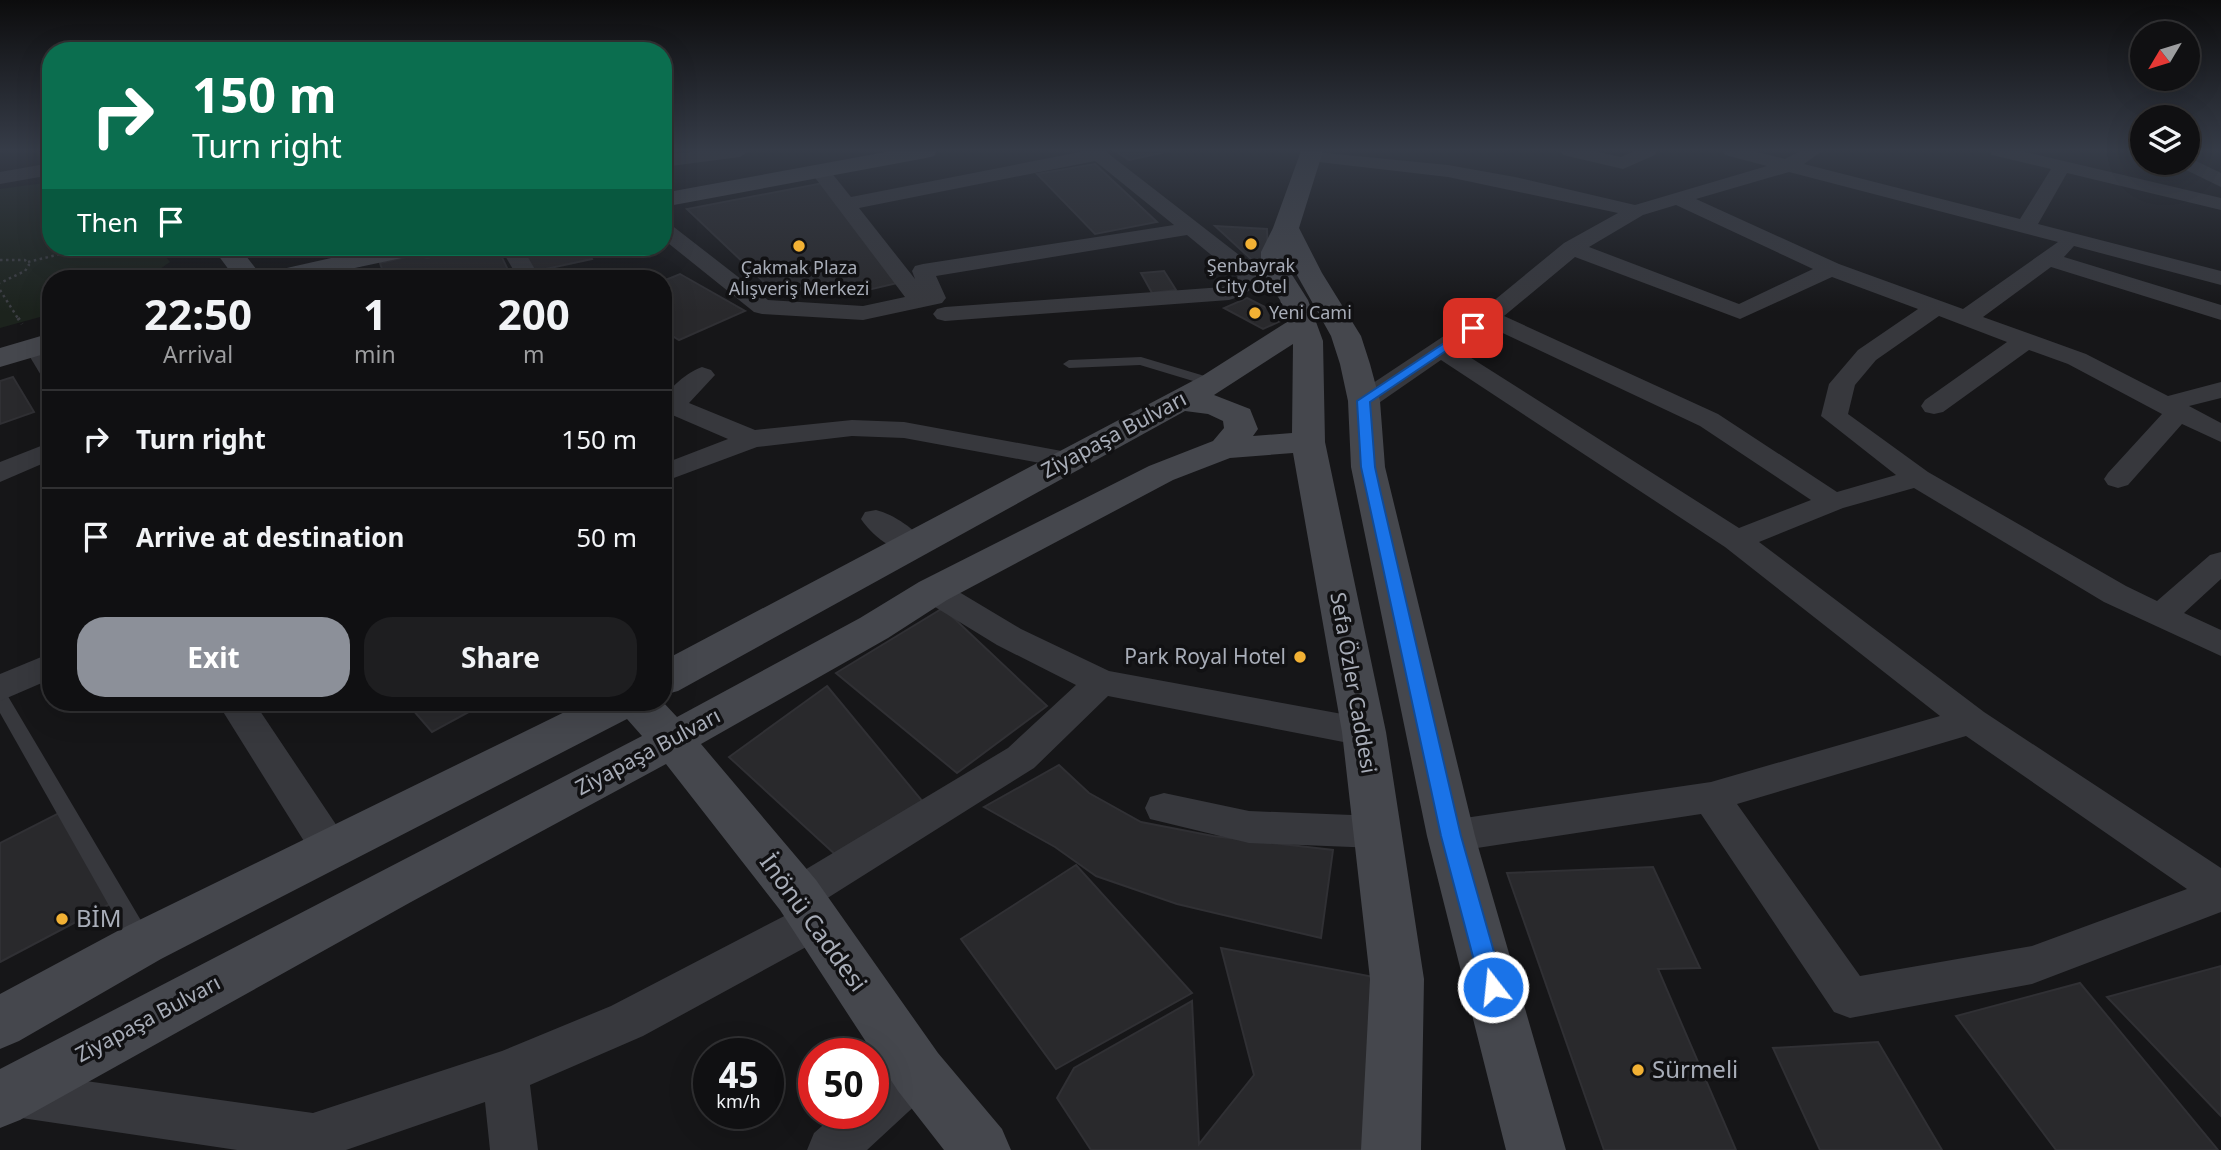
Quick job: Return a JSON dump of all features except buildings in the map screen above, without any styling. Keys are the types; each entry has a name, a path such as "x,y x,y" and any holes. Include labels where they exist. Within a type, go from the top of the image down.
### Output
{"main road":[{"name":"Sefa Özler Caddesi","path":"1294,205 1274,251 1275,270 1294,300 1308,341 1308,442 1364,732 1396,979 1391,1150"},
{"path":"1286,228 1308,273 1346,336 1364,401 1368,467 1451,836 1536,1150"},
{"path":"232,256 243,270"},
{"path":"308,270 374,256"},
{"name":"Ziyapaşa Bulvarı","path":"672,675 1213,383 1303,325"},
{"path":"0,358 42,348"},
{"path":"1178,401 1215,405 1238,416 1241,429 1225,448"},
{"name":"Ziyapaşa Bulvarı","path":"6,1097 393,887 672,740 874,628 933,591 1161,473 1225,448 1308,442"},
{"path":"0,1023 143,943 605,711"},
{"name":"İnönü Caddesi","path":"645,711 672,740 806,908 918,1072 981,1150"}],"street":[{"path":"847,205 920,301"},
{"path":"945,314 1229,293 1252,277 1162,205"},
{"path":"1609,205 1636,211"},
{"path":"1364,401 1488,317 1572,248 1636,211 1656,205"},
{"path":"1691,205 1831,269 2077,359 2221,434"},
{"path":"1935,205 2221,278"},
{"path":"2025,228 2039,205"},
{"path":"672,235 762,307 863,313 934,299 923,271 1192,228"},
{"path":"1966,318 2073,240"},
{"path":"1572,248 1740,312 1831,269"},
{"path":"2048,259 2221,313"},
{"path":"1937,307 1867,355 1842,384 1834,416 1918,478 2115,594 2221,645"},
{"path":"1488,317 1709,420 1833,502"},
{"path":"1934,406 2026,340"},
{"path":"1442,350 1736,540 1971,721 2221,892"},
{"path":"702,374 675,401 679,408 752,439"},
{"path":"2118,479 2174,408 2221,390"},
{"path":"672,470 752,439 852,428 905,430 1067,460"},
{"path":"0,472 42,454"},
{"path":"1736,540 1833,502 1918,478"},
{"path":"876,519 911,545"},
{"path":"2160,616 2221,562"},
{"path":"933,591 1009,637 1101,682 1364,732"},
{"path":"0,688 42,669"},
{"path":"6,1097 313,1137 505,1073 627,1021 806,908 1021,758 1101,682"},
{"path":"242,711 331,850"},
{"path":"1451,836 1711,797 1971,721"},
{"path":"1711,797 1850,998 2032,965 2221,892"},
{"path":"1164,808 1249,827 1377,832"},
{"path":"889,1098 918,1072"},
{"path":"505,1073 514,1150"},
{"path":"831,1150 855,1129"}],"lane":[{"path":"1069,364 1142,361 1213,383"},
{"path":"0,698 143,943"}],"path":[{"path":"0,260 27,262 52,256"},
{"path":"0,283 25,271 29,265 27,262"},
{"path":"0,290 21,324 42,348"}],"shaded area":[{"path":"0,205 42,205 42,256 165,256 170,262 158,270 42,270 42,316 0,328"}],"place":[{"name":"Şenbayrak City Otel","path":"1251,244"},
{"name":"Çakmak Plaza Alışveriş Merkezi","path":"799,246"},
{"name":"Yeni Cami","path":"1255,313"},
{"name":"Park Royal Hotel","path":"1300,657"},
{"name":"BİM","path":"62,919"},
{"name":"Sürmeli","path":"1638,1070"}],"route":[{"path":"1473,328 1364,401 1368,467 1451,836 1493,987"}]}
